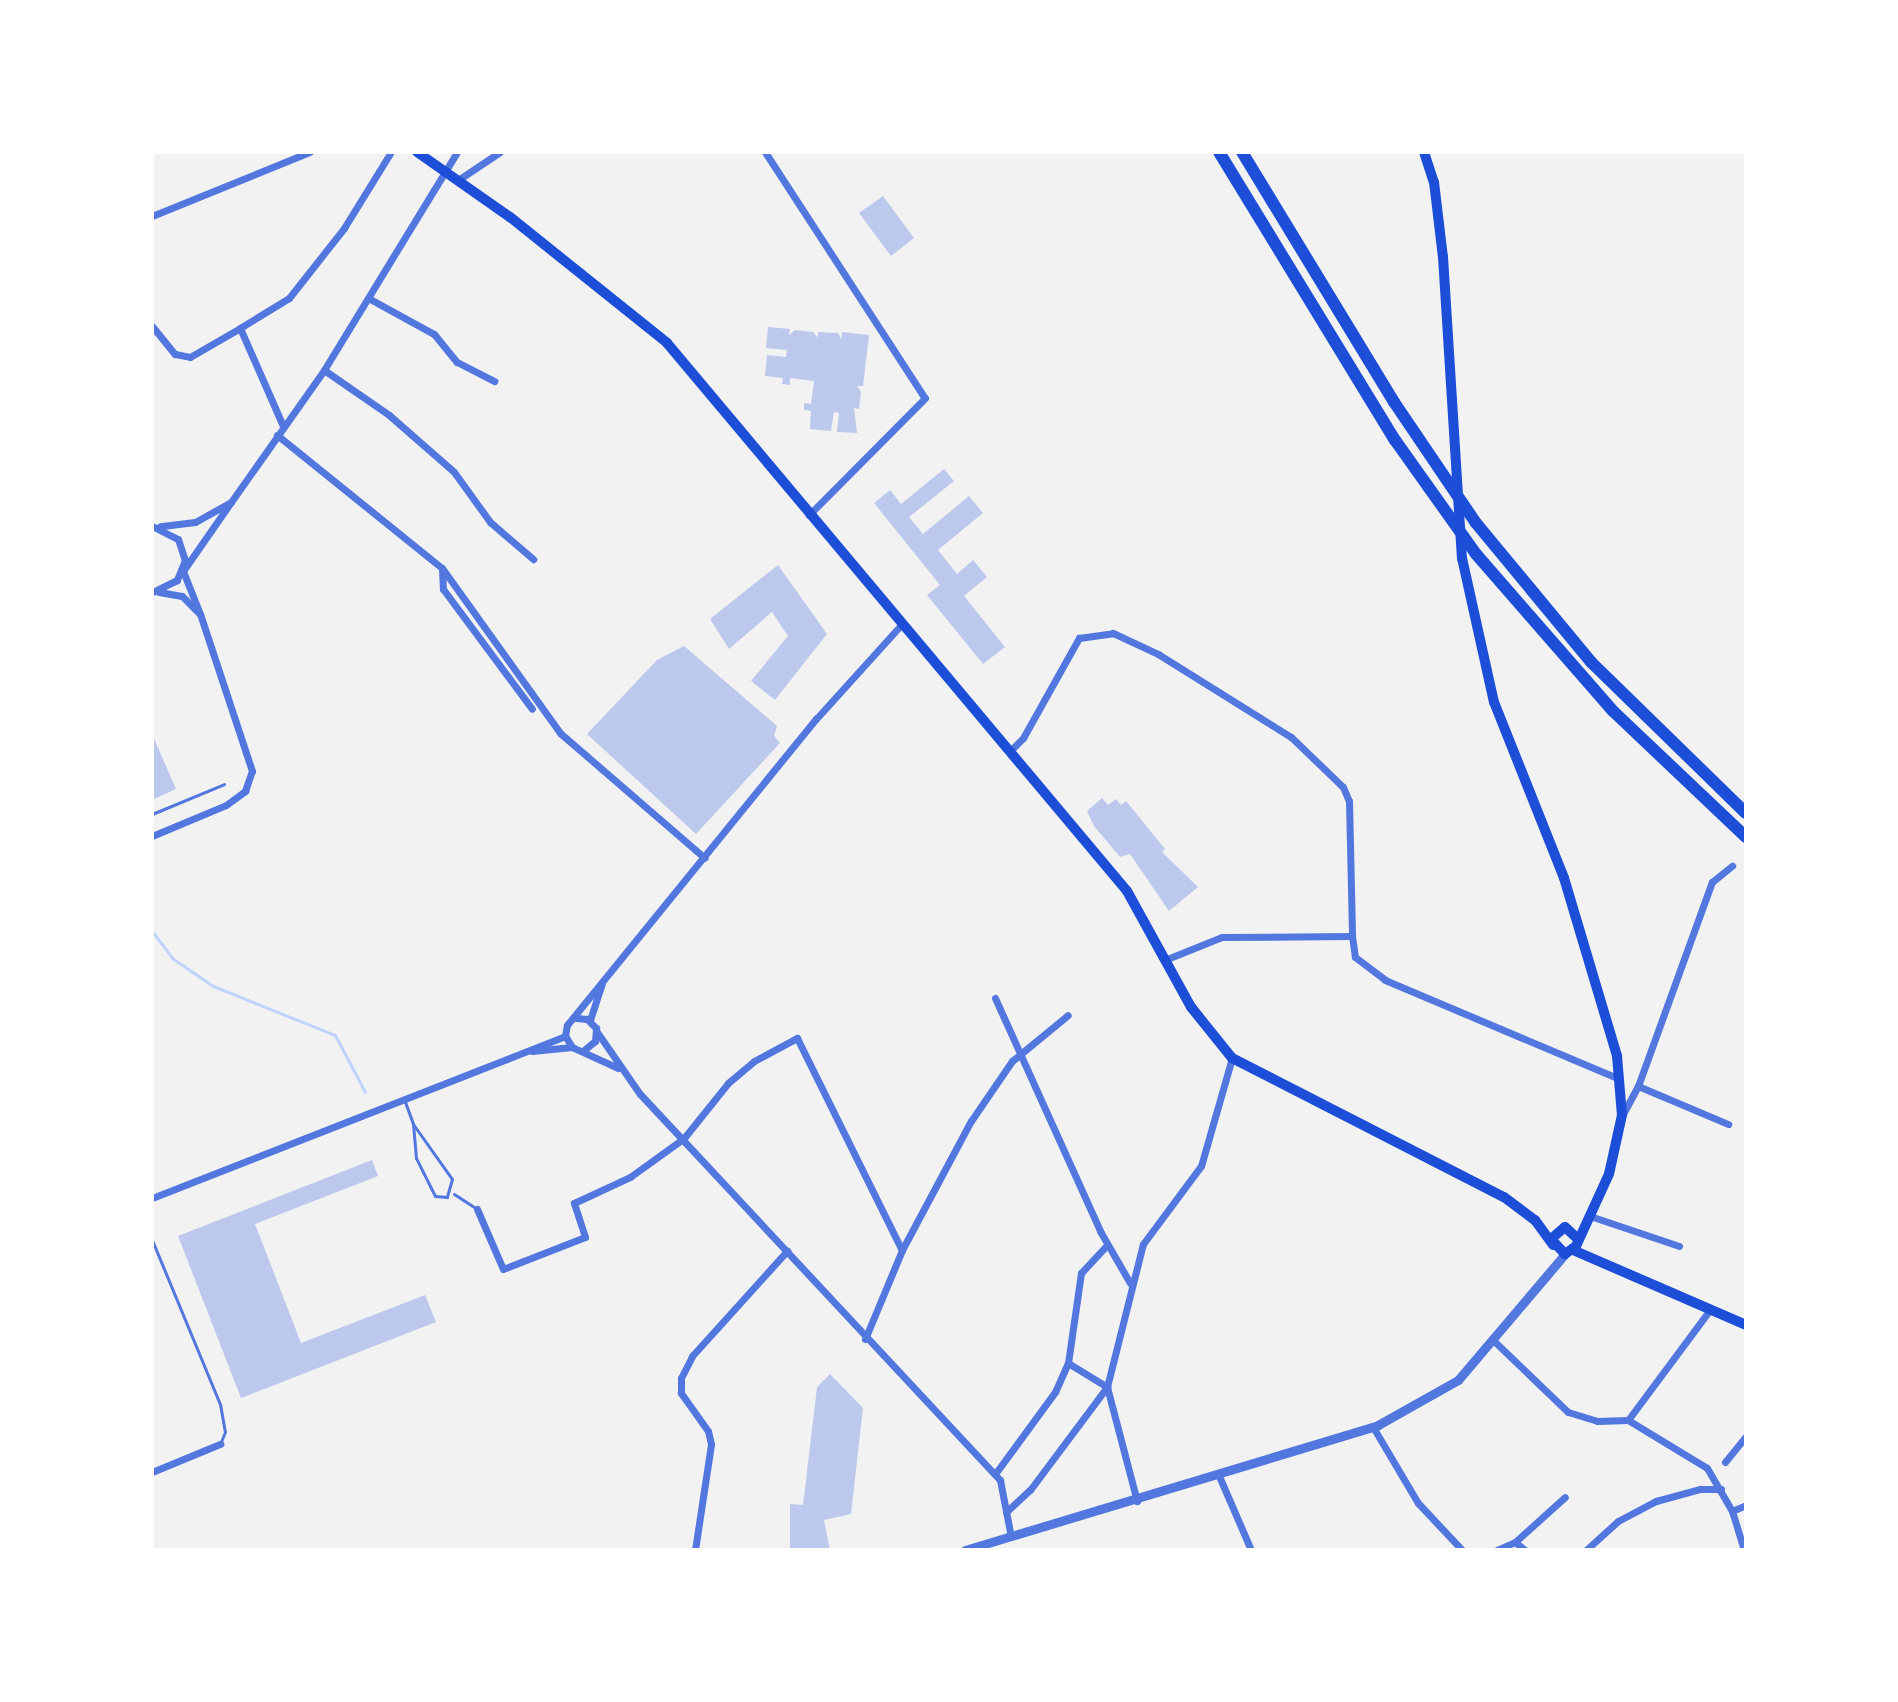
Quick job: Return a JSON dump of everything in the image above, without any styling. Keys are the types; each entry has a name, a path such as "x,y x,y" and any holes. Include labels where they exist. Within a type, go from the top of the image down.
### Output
{"highway":[{"path":"1219,152 1412,466 1476,554 1596,693 1746,837"},
{"path":"1242,152 1441,474 1476,523 1591,662 1707,777 1746,811"}],"main road":[{"path":"417,152 458,180 667,343 1127,891 1191,1007 1232,1058 1504,1197 1565,1247"},
{"path":"1424,152 1434,182 1443,257 1462,558 1494,702 1573,906 1604,1003 1619,1079 1622,1115 1609,1174 1590,1216 1565,1247"},
{"path":"1590,1216 1552,1236 1565,1247 1746,1325"},
{"path":"1535,1220 1566,1228"},
{"path":"1565,1247 1566,1228"}],"street":[{"path":"152,216 310,152"},
{"path":"152,326 175,354 190,357 289,298 344,228 391,152"},
{"path":"156,592 183,571 324,370 457,152"},
{"path":"458,180 500,152"},
{"path":"765,152 925,398 809,515"},
{"path":"370,299 434,334 457,362 494,381"},
{"path":"240,328 283,426"},
{"path":"324,370 389,415 454,472 490,522 533,559"},
{"path":"277,435 442,568 560,733 705,858"},
{"path":"156,526 195,522 231,502"},
{"path":"152,836 226,805 245,791 252,771 183,571 178,539 156,526"},
{"path":"442,568 443,589 532,709"},
{"path":"156,592 182,596 200,614"},
{"path":"572,1047 565,1036 567,1025 576,1018 603,980 816,719 901,625"},
{"path":"1009,752 1023,738 1079,638 1113,633 1158,654 1291,737 1343,787 1349,801 1355,957 1385,980 1619,1079"},
{"path":"1622,1115 1638,1086 1712,882 1732,866"},
{"path":"1167,959 1222,937 1352,936"},
{"path":"603,980 590,1020 620,1070 865,1339 995,1474 1011,1537"},
{"path":"995,998 1107,1245 1130,1283"},
{"path":"865,1339 902,1250 971,1121 1021,1053 1068,1015"},
{"path":"576,1018 590,1020"},
{"path":"585,1049 597,1032"},
{"path":"152,1198 565,1036"},
{"path":"477,1209 498,1264 510,1269 585,1237 574,1203 630,1177 684,1138 728,1083 754,1061 797,1038 902,1250"},
{"path":"518,1053 572,1047 585,1049 620,1070"},
{"path":"1006,1512 1030,1490 1107,1387 1130,1283 1143,1244 1201,1166 1232,1058"},
{"path":"1638,1086 1728,1124"},
{"path":"1590,1216 1679,1246"},
{"path":"995,1474 1055,1392 1068,1363 1081,1273 1107,1245"},
{"path":"965,1550 1137,1501 1373,1427 1454,1383 1495,1342 1553,1272 1565,1247"},
{"path":"695,1550 711,1444 708,1431 681,1393 681,1378 692,1356 787,1251"},
{"path":"1628,1420 1709,1311"},
{"path":"1495,1342 1568,1412 1597,1421 1628,1420 1707,1468 1732,1511 1744,1550"},
{"path":"1068,1363 1107,1387 1137,1501"},
{"path":"1373,1427 1418,1503 1462,1550"},
{"path":"1725,1462 1746,1436"},
{"path":"152,1472 220,1444"},
{"path":"1219,1476 1251,1550"},
{"path":"1586,1550 1618,1521 1656,1501 1721,1489"},
{"path":"1497,1550 1515,1542 1565,1497"},
{"path":"1732,1511 1746,1505"},
{"path":"1515,1542 1525,1550"}],"lane":[{"path":"152,814 224,784"},
{"path":"404,1098 413,1124 416,1158 435,1196 452,1193 477,1209"},
{"path":"413,1124 452,1179 452,1193"},
{"path":"152,1240 220,1404 225,1432 220,1444"}],"building":[{"path":"883,196 914,238 891,256 859,213"},
{"path":"768,327 790,329 789,335 795,330 813,332 818,338 818,332 838,333 841,339 842,332 869,335 863,386 857,386 861,392 859,409 854,408 857,433 837,432 839,413 834,412 831,431 810,429 811,411 804,410 804,403 811,404 814,381 790,378 790,385 782,384 783,378 765,376 767,355 786,357 787,350 766,348"},
{"path":"944,469 954,481 909,517 923,534 969,496 983,513 938,550 957,574 973,560 987,577 964,596 1005,647 983,664 927,595 940,585 874,503 890,490 901,504"},
{"path":"778,565 827,634 775,700 751,681 788,636 772,612 729,649 710,619"},
{"path":"684,646 777,726 774,736 780,743 696,834 587,734 657,660"},
{"path":"152,734 176,789 152,800"},
{"path":"1102,798 1108,805 1116,799 1121,805 1126,801 1165,849 1162,852 1198,887 1169,911 1130,854 1120,857 1094,826 1087,811"},
{"path":"372,1160 378,1176 255,1224 301,1343 425,1295 436,1322 241,1398 178,1236"},
{"path":"830,1374 863,1408 851,1514 824,1520 830,1550 790,1550 790,1504 803,1505 817,1387"}],"waterway":[{"path":"152,931 172,958 213,986 335,1035 365,1092"}]}
